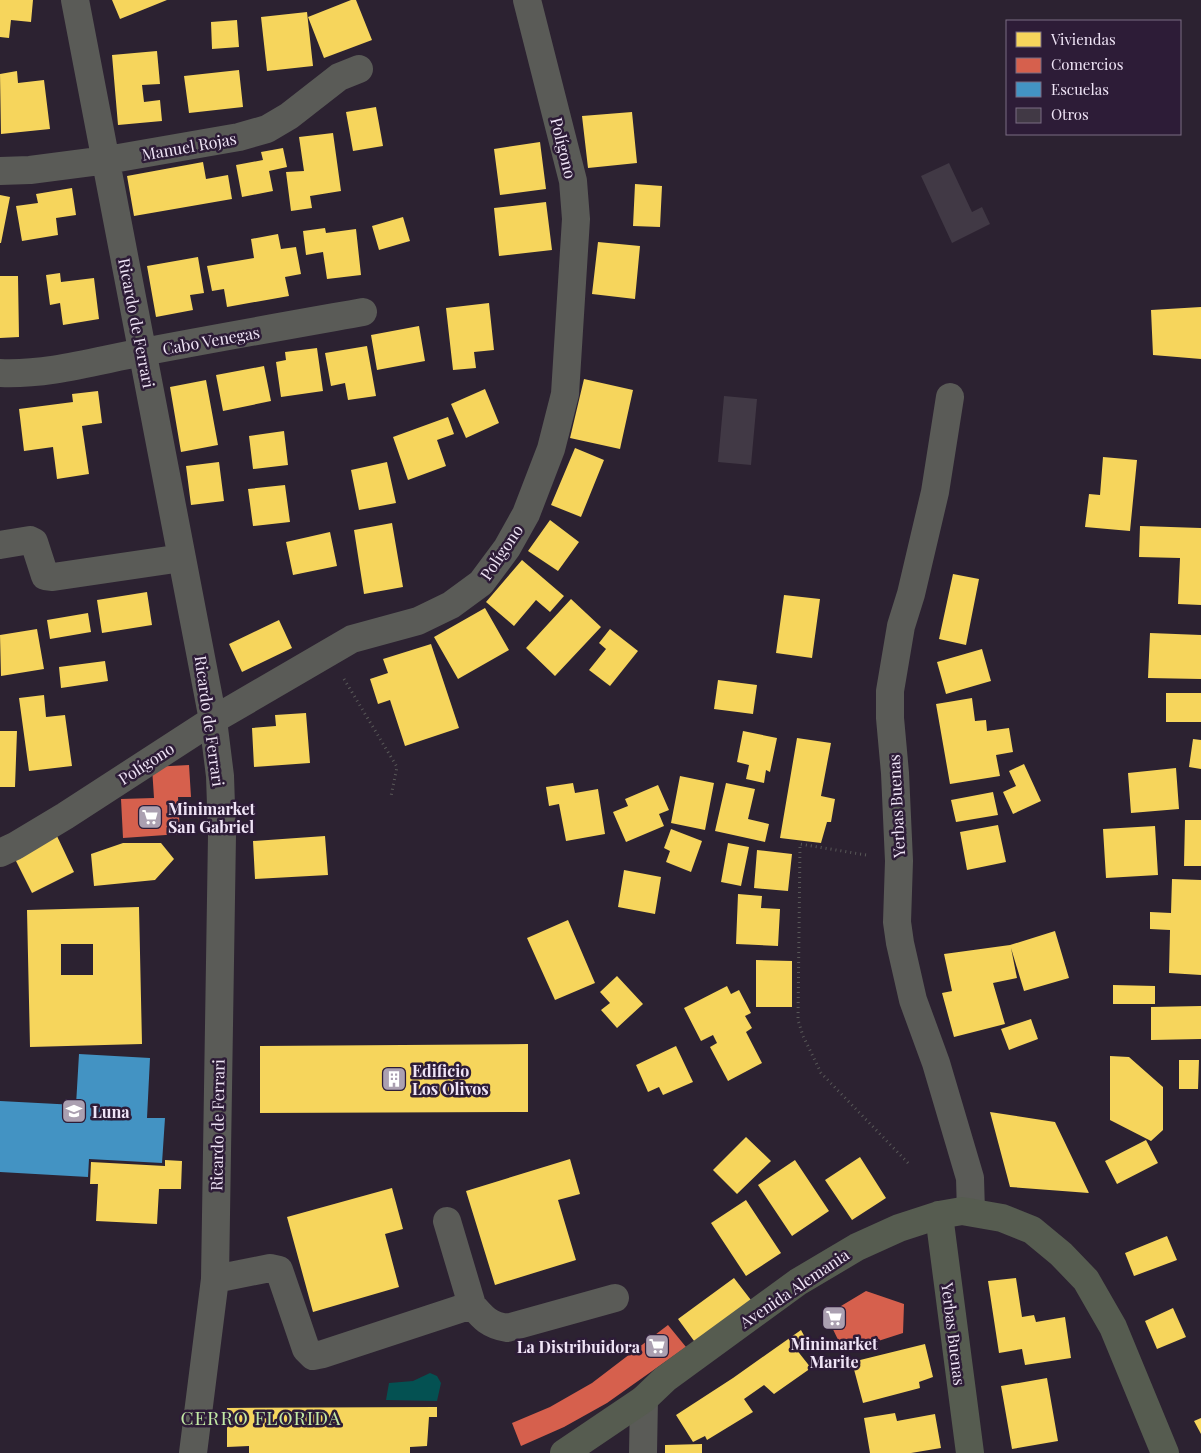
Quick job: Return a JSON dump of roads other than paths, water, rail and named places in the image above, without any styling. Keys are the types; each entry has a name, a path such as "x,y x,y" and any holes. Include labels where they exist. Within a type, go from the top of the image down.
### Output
{"main road":[{"name":"Avenida Alemania","path":"564,1453 644,1399 665,1379 798,1282 857,1246 899,1228 939,1215 962,1211 1002,1218 1032,1230 1086,1280 1113,1327 1165,1453"},
{"name":"Yerbas Buenas","path":"939,1215 970,1453"}],"street":[{"name":"Ricardo de Ferrari","path":"75,0 213,720 220,776 222,835 215,1279 193,1453"},
{"name":"Polígono","path":"0,853 65,816 213,720 352,640 418,621 451,605 481,583 507,548 526,514 551,449 565,394 576,219 573,181 527,0"},
{"name":"Manuel Rojas","path":"0,171 30,170 107,160 239,138 267,129 288,116 339,77 359,69"},
{"name":"Cabo Venegas","path":"0,373 22,374 59,369 363,312"},
{"name":"Yerbas Buenas","path":"950,397 935,492 911,594 901,626 890,691 890,718 895,773 899,861 897,922 904,965 913,1000 936,1063 970,1178 971,1212"},
{"path":"0,545 30,540 34,542 45,576 52,577 182,558"},
{"path":"447,1221 472,1305 483,1318 494,1326 507,1328 614,1298"},
{"path":"215,1279 270,1268 279,1270 306,1349 313,1356 472,1305"},
{"path":"643,1453 644,1399"}],"place":[{"name":"Minimarket San Gabriel","path":"150,817"},
{"name":"Edificio Los Olivos","path":"394,1079"},
{"name":"Luna","path":"74,1111"},
{"name":"Minimarket Marite","path":"834,1318"},
{"name":"La Distribuidora","path":"657,1346"}],"district":[{"name":"CERRO FLORIDA","path":"261,1417"}]}
